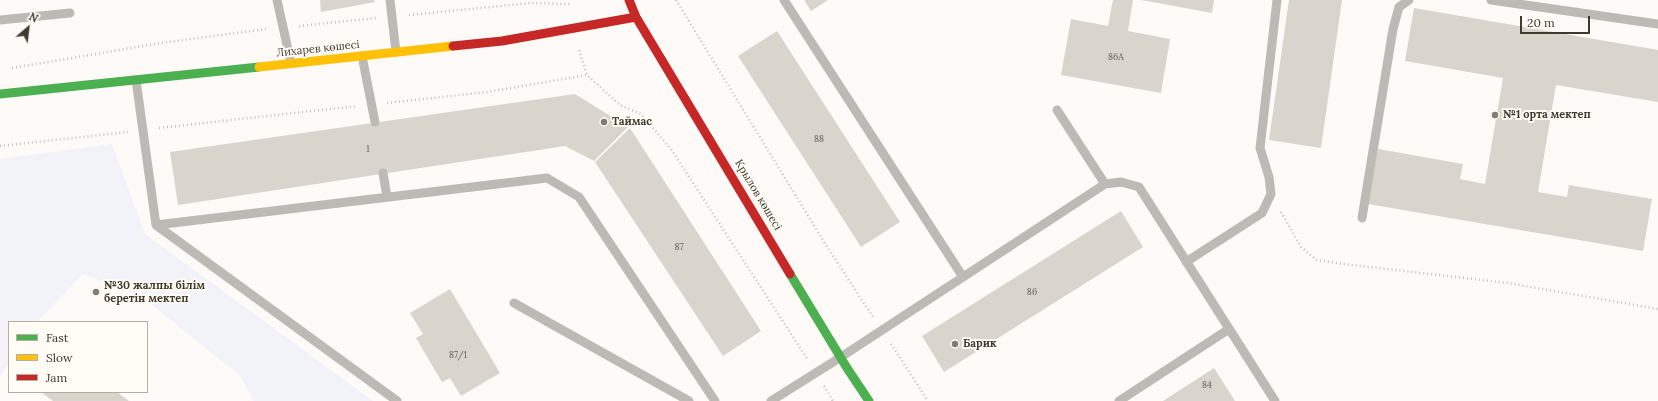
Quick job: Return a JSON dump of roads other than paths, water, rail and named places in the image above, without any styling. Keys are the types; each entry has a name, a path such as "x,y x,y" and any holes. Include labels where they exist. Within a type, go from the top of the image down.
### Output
{"street":[{"name":"Крылов көшесі","path":"629,0 636,17 869,401"},
{"name":"Лихарев көшесі","path":"0,94 502,42 636,17"}],"lane":[{"path":"277,0 291,64"},
{"path":"390,0 396,52"},
{"path":"784,0 963,277"},
{"path":"1186,262 1262,213 1271,194 1269,177 1260,148 1277,0"},
{"path":"1362,218 1393,29 1399,7 1409,0"},
{"path":"1491,0 1658,24"},
{"path":"0,20 70,13"},
{"path":"362,56 375,122"},
{"path":"136,80 156,225 397,401"},
{"path":"1057,110 1105,184"},
{"path":"383,173 387,197"},
{"path":"156,225 547,178 579,197 716,401"},
{"path":"771,401 841,357 1105,184 1121,182 1139,187 1275,401"},
{"path":"514,302 689,401"},
{"path":"1119,401 1229,329"}],"place":[{"name":"№1 орта мектеп","path":"1495,115"},
{"name":"Таймас","path":"604,122"},
{"name":"№30 жалпы білім беретін мектеп","path":"96,292"},
{"name":"Барик","path":"955,344"}]}
